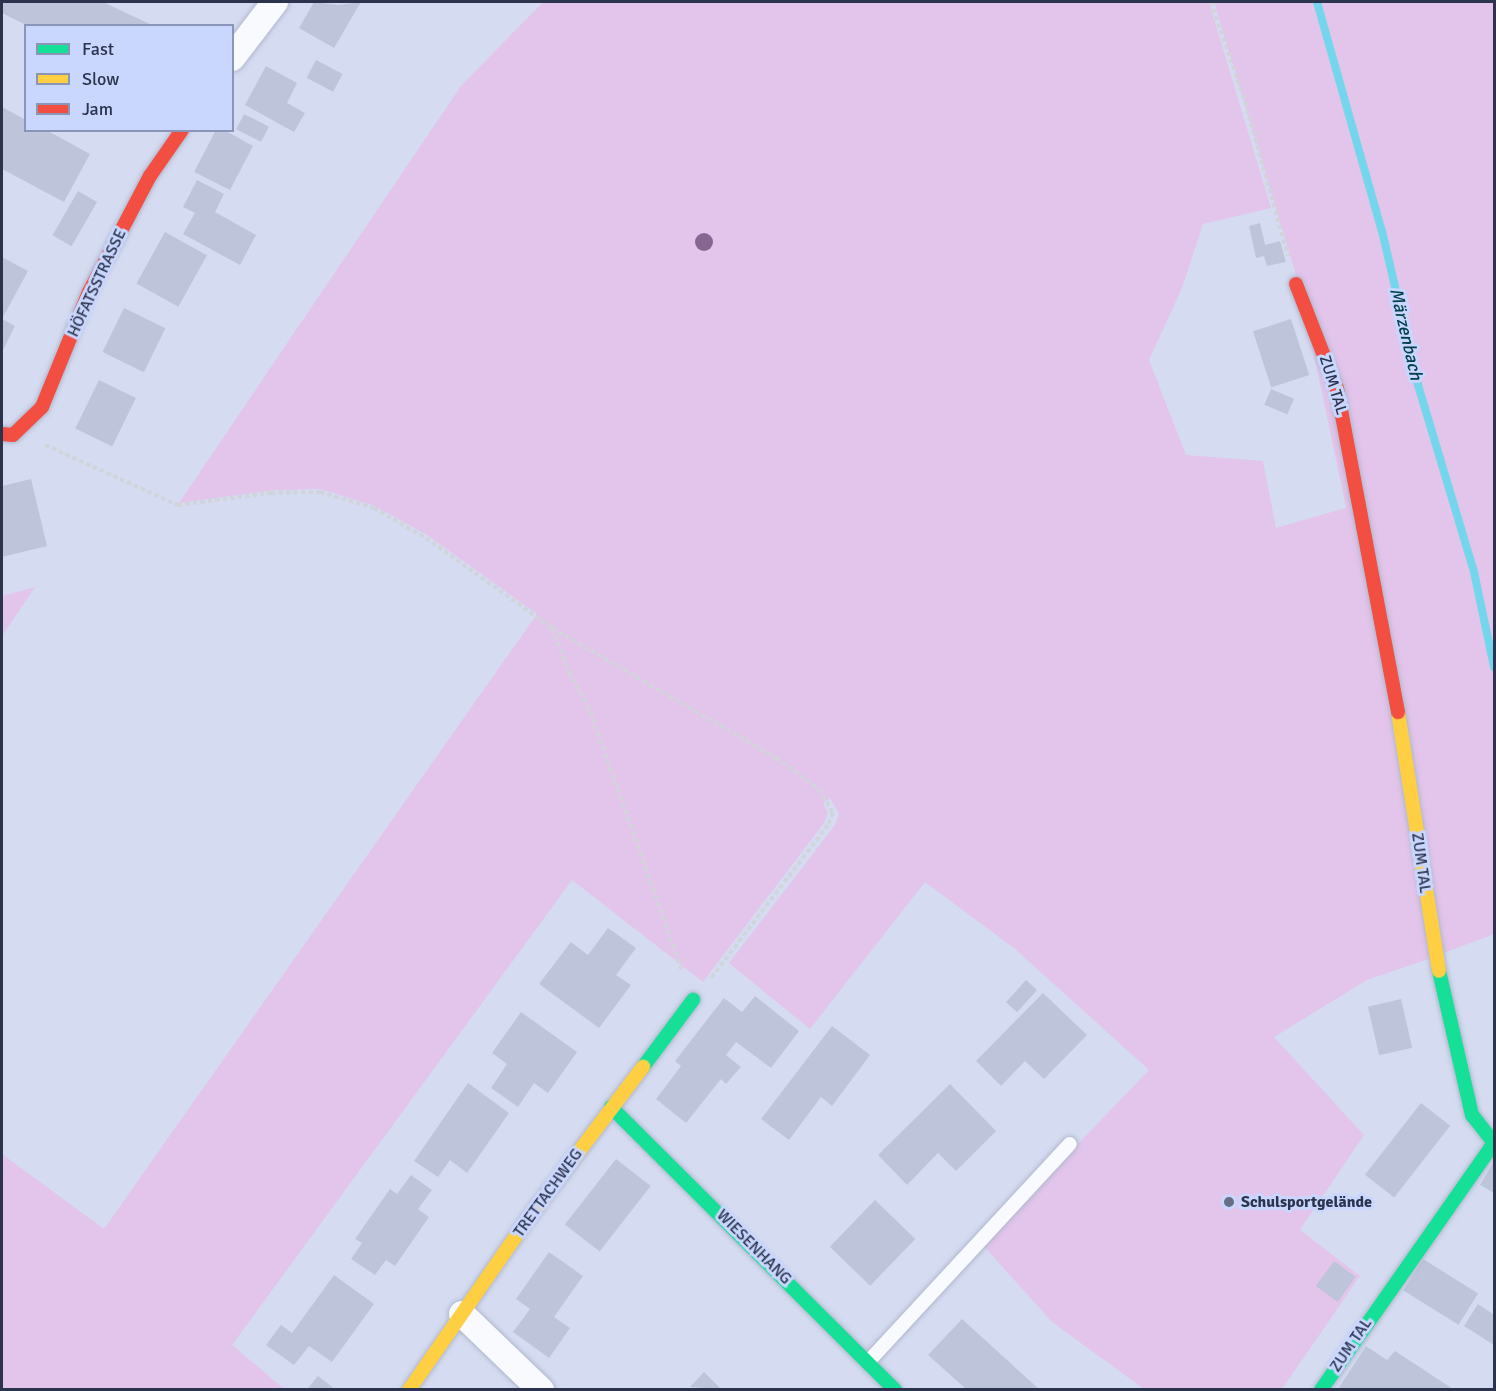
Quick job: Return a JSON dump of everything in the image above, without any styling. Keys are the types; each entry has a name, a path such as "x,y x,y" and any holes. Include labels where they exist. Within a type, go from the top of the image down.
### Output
{"street":[{"path":"234,55 275,2"},
{"name":"HÖFATSSTRASSE","path":"8,434 42,407 89,291 150,176 181,132"},
{"name":"ZUM TAL","path":"1296,284 1337,389 1405,746 1425,895 1445,1003 1472,1115 1494,1143 1321,1389"},
{"name":"TRETTACHWEG","path":"409,1389 611,1107 693,1000"},
{"name":"WIESENHANG","path":"611,1107 895,1389"},
{"path":"462,1314 541,1389"}],"lane":[{"path":"868,1362 1070,1144"}],"path":[{"path":"1211,2 1245,102 1296,284"},
{"path":"8,434 94,464 178,505 271,493 320,492 374,508 426,538 552,628 776,758 819,789 833,813 754,925 693,1000 644,872 590,711 569,672 552,628"}],"shaded area":[{"path":"543,2 1209,2 1271,208 1203,224 1182,288 1149,360 1186,455 1263,461 1276,528 1356,505 1431,958 1367,980 1274,1037 1364,1135 1300,1230 1360,1276 1282,1389 1144,1389 1052,1322 982,1244 1149,1070 1015,949 925,882 810,1029 729,963 835,825 839,814 830,798 823,803 828,813 824,823 703,982 572,880 232,1345 284,1389 2,1389 2,1154 104,1229 537,614 427,535 375,506 321,489 274,490 179,503 461,86"},
{"path":"1214,2 1494,2 1494,934 1441,954 1299,285"},
{"path":"35,587 2,636 2,596"}],"building":[{"path":"2,2 103,2 150,24 24,24 2,13"},
{"path":"314,2 338,5 361,2 334,48 299,28"},
{"path":"316,60 342,74 333,92 307,78"},
{"path":"266,66 297,83 287,103 305,113 294,132 245,105"},
{"path":"2,107 24,119 24,132 50,132 90,154 64,202 2,169"},
{"path":"244,114 269,127 261,142 236,129"},
{"path":"215,132 228,132 253,146 230,190 194,172"},
{"path":"197,180 224,194 215,212 256,235 240,265 183,234 195,213 183,207"},
{"path":"78,191 97,202 72,246 52,235"},
{"path":"1260,223 1265,245 1280,241 1286,262 1267,266 1264,256 1256,258 1249,226"},
{"path":"165,232 207,255 178,307 136,284"},
{"path":"2,257 28,271 2,319"},
{"path":"124,308 165,328 144,372 103,352"},
{"path":"2,319 15,326 2,352"},
{"path":"1291,319 1309,375 1271,387 1253,331"},
{"path":"99,380 136,398 112,447 75,429"},
{"path":"1271,389 1294,399 1287,414 1264,405"},
{"path":"31,479 47,546 2,557 2,486"},
{"path":"608,928 636,948 616,975 631,985 599,1028 539,984 571,942 588,955"},
{"path":"1026,980 1037,990 1017,1012 1006,1002"},
{"path":"1043,993 1087,1035 1044,1079 1025,1061 1001,1086 976,1061"},
{"path":"755,996 799,1031 771,1068 736,1042 726,1055 741,1067 726,1084 721,1079 686,1123 656,1099 681,1066 675,1061 724,998 742,1012"},
{"path":"1401,999 1412,1048 1379,1055 1368,1007"},
{"path":"521,1012 577,1052 548,1093 534,1083 518,1107 491,1088 507,1064 492,1053"},
{"path":"832,1026 870,1055 832,1106 821,1097 789,1140 761,1119"},
{"path":"468,1083 509,1113 467,1173 450,1160 438,1177 414,1161"},
{"path":"950,1084 996,1131 956,1171 938,1153 907,1185 878,1155"},
{"path":"1421,1103 1450,1126 1394,1197 1365,1175"},
{"path":"616,1159 651,1186 600,1251 565,1224"},
{"path":"1494,1161 1494,1193 1480,1185"},
{"path":"411,1175 432,1190 418,1209 429,1217 395,1266 386,1260 375,1275 351,1259 362,1243 355,1239 390,1189 397,1194"},
{"path":"875,1200 915,1239 870,1286 830,1247"},
{"path":"549,1252 583,1276 554,1317 570,1328 549,1358 513,1332 530,1309 516,1299"},
{"path":"1423,1259 1478,1293 1459,1325 1403,1290"},
{"path":"1334,1261 1356,1277 1338,1302 1316,1286"},
{"path":"334,1275 374,1304 332,1362 309,1346 294,1365 266,1345 281,1325 292,1333"},
{"path":"1478,1304 1494,1315 1494,1345 1464,1326"},
{"path":"962,1319 1039,1389 966,1389 928,1355"},
{"path":"1366,1346 1387,1360 1395,1351 1453,1389 1338,1389"},
{"path":"704,1372 720,1388 690,1387"},
{"path":"318,1376 335,1389 308,1388"}],"waterway":[{"name":"Märzenbach","path":"1317,2 1382,231 1418,385 1474,572 1494,667"}],"traffic: fast":[{"path":"1321,1390 1494,1143 1472,1115 1439,971"},
{"path":"643,1067 693,1000"},
{"path":"611,1107 895,1390"}],"traffic: slow":[{"path":"1398,712 1439,971"},
{"path":"409,1390 528,1219 643,1067"}],"traffic: jam":[{"path":"2,434 13,435 42,407 89,292 150,176 181,132"},
{"path":"1296,284 1337,389 1398,712"}],"place":[{"name":"Schulsportgelände","path":"1229,1202"}]}
